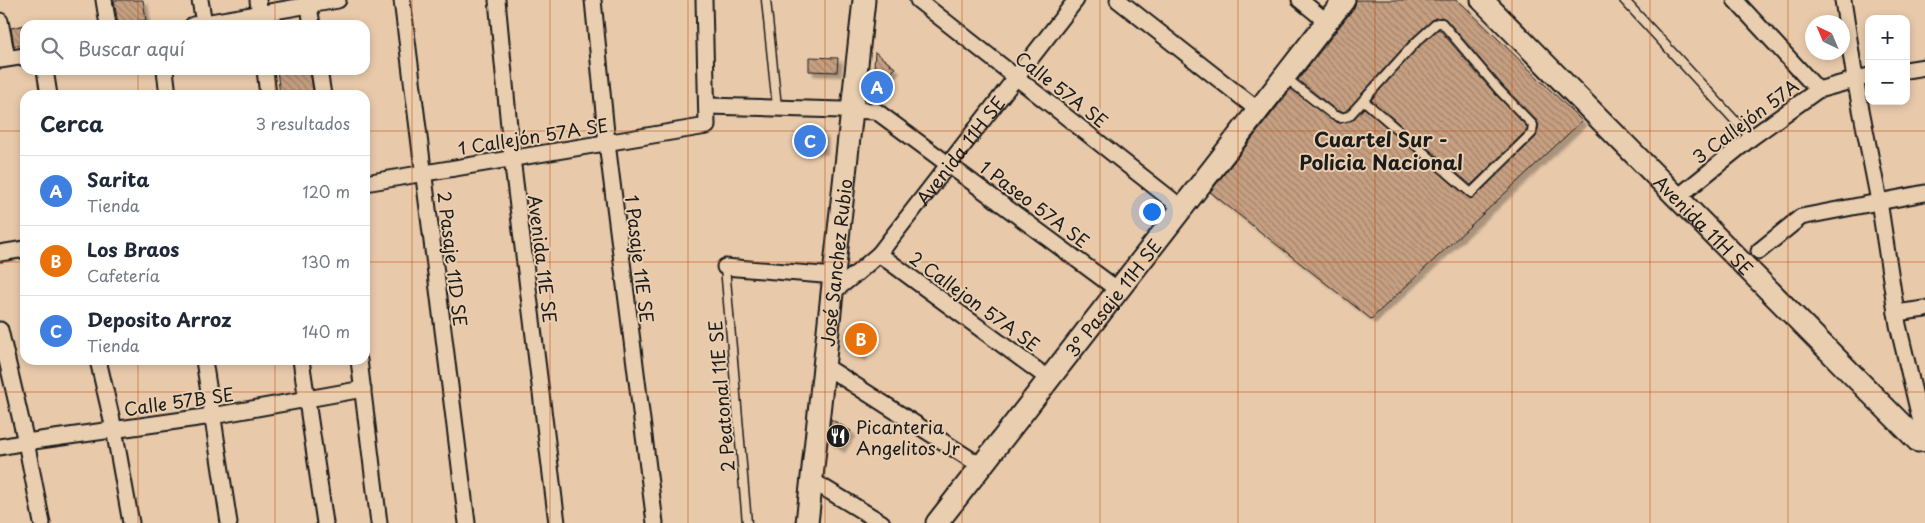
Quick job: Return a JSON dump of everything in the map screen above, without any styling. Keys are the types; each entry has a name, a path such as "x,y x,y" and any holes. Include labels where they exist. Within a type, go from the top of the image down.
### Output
{"street":[{"path":"104,0 107,20"},
{"path":"199,20 200,0"},
{"path":"221,20 308,3 338,0"},
{"name":"2 Pasaje 11D SE","path":"402,0 467,523"},
{"name":"Avenida 11E SE","path":"497,0 512,158 557,523"},
{"name":"1 Pasaje 11E SE","path":"593,0 607,144 655,523"},
{"path":"704,0 708,106 851,110"},
{"name":"José Sanchez Rubio","path":"807,523 864,0"},
{"name":"Calle 57A SE","path":"918,0 1182,208"},
{"name":"Avenida 11H SE","path":"834,283 858,274 879,254 1076,0"},
{"path":"1118,0 1258,110"},
{"path":"1300,0 1327,22"},
{"name":"3° Pasaje 11H SE","path":"936,523 1344,0"},
{"name":"Avenida 11H SE","path":"1482,0 1923,442"},
{"path":"1735,0 1818,90"},
{"path":"1843,0 1862,78 1896,313 1923,442"},
{"path":"308,3 311,20"},
{"path":"0,21 4,59 20,57"},
{"path":"1910,69 1925,67"},
{"path":"46,75 48,90"},
{"path":"165,75 167,90"},
{"path":"266,75 267,90"},
{"path":"320,75 322,90"},
{"name":"3 Callejón 57A","path":"1678,197 1751,138 1818,90 1862,78"},
{"name":"1 Callejón 57A SE","path":"370,182 707,126 708,106"},
{"name":"1 Paseo 57A SE","path":"851,110 876,111 949,163 1118,290"},
{"path":"1759,251 1801,217 1925,193"},
{"path":"0,253 20,250"},
{"name":"2 Callejon 57A SE","path":"879,254 1049,379"},
{"path":"725,267 834,283"},
{"path":"1896,313 1925,309"},
{"path":"0,330 26,442 42,523"},
{"path":"99,365 114,429 131,523"},
{"path":"205,365 229,523"},
{"path":"302,365 325,523"},
{"path":"360,365 379,523"},
{"path":"825,366 981,466"},
{"name":"Calle 57B SE","path":"0,447 212,416 363,389"},
{"path":"811,480 882,523"}],"lane":[{"path":"766,0 777,107"},
{"path":"1624,0 1751,138"},
{"path":"1284,77 1323,108 1341,118 1349,116 1363,100 1415,43 1437,23 1442,23 1499,90 1533,125 1532,132 1471,194 1363,100"},
{"name":"2 Peatonal 11E SE","path":"725,267 747,523"}],"building":[{"path":"114,0 143,0 146,20 117,20"},
{"path":"1356,0 1458,0 1582,121 1371,319 1210,192 1291,89 1330,119 1339,123 1353,120 1364,108 1470,199 1475,197 1536,137 1539,125 1446,19 1442,17 1433,19 1411,39 1346,111 1336,110 1298,80 1354,8"},
{"path":"20,26 20,45 14,46 11,28"},
{"path":"1439,29 1495,94 1527,127 1527,130 1471,185 1371,100 1419,47"},
{"path":"875,52 895,68 872,99"},
{"path":"809,57 838,58 837,72 809,71"},
{"path":"278,75 311,75 313,90 279,90"},
{"path":"799,132 823,133 823,150 798,149"},
{"path":"860,331 871,337 861,356 850,350"},
{"name":"Picanteria Angelitos Jr","path":"831,419 851,431 840,448 829,441"}],"place":[{"name":"Sarita","path":"877,87"},
{"name":"Deposito Arroz","path":"810,141"},
{"name":"Los Braos","path":"861,339"},
{"name":"Picanteria Angelitos Jr","path":"838,436"}],"district":[{"name":"Cuartel Sur - Policia Nacional","path":"1381,150"}]}
